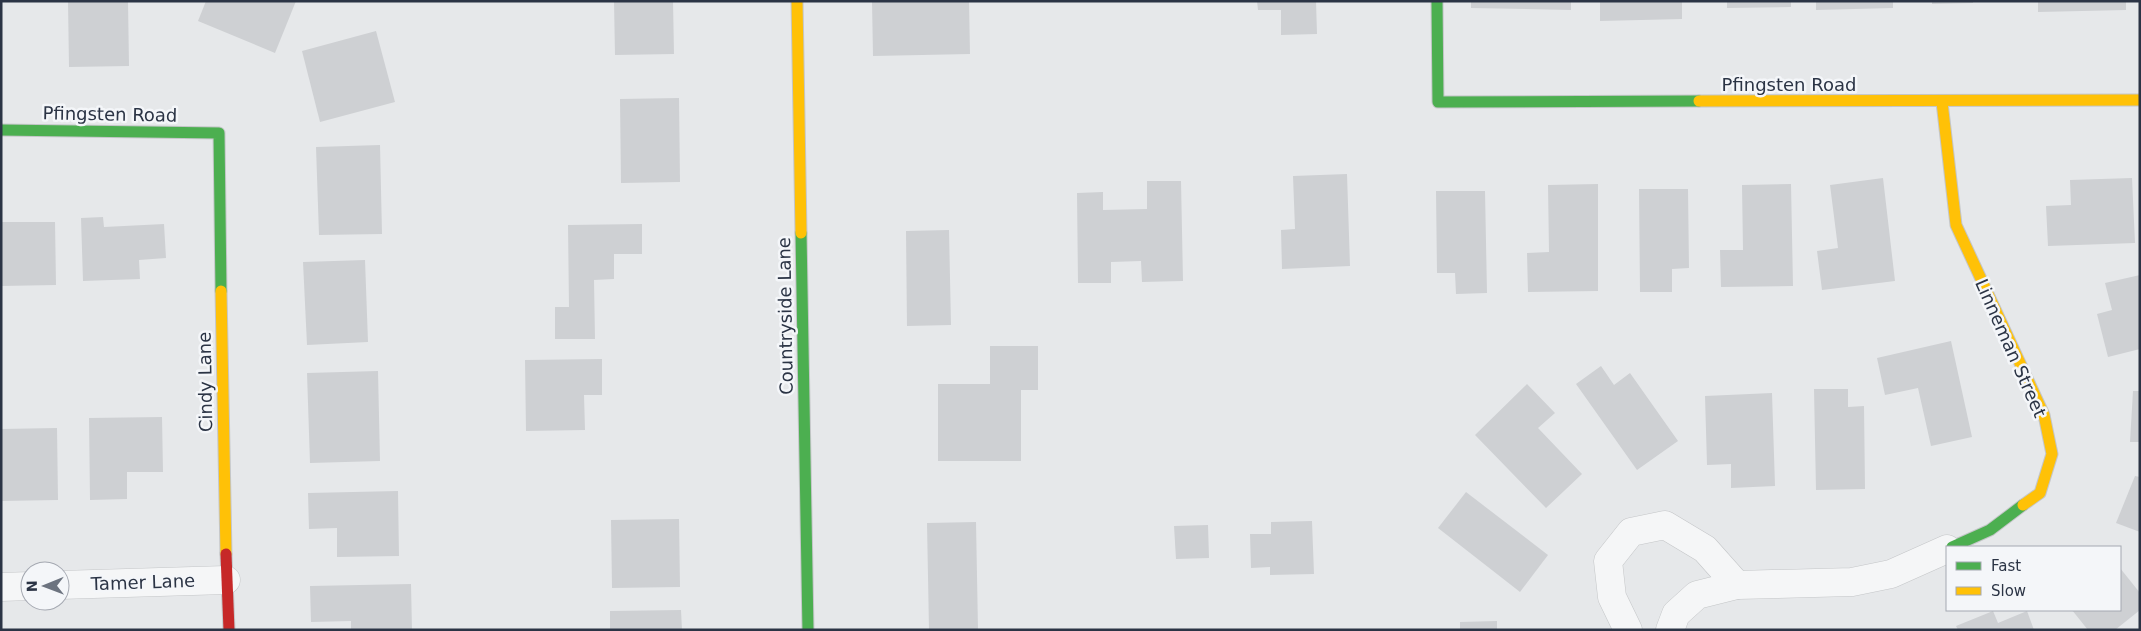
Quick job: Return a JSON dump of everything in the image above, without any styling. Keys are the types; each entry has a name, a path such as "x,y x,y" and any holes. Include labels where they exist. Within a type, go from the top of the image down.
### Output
{"street":[{"name":"Countryside Lane","path":"797,1 808,630"},
{"name":"Pfingsten Road","path":"1437,1 1438,102 2140,100"},
{"name":"Linneman Street","path":"1942,102 1956,225 2044,415 2052,454 2040,493 1990,530 1954,546"},
{"name":"Pfingsten Road","path":"1,130 219,134"},
{"name":"Cindy Lane","path":"219,134 226,580 229,630"},
{"path":"1628,630 1612,597 1608,561 1632,532 1665,525 1705,549 1737,585"},
{"path":"1670,630 1676,614 1697,595 1737,585 1852,582 1891,574 1946,549"},
{"name":"Tamer Lane","path":"70,585 226,580"},
{"path":"1,586 20,586"}],"building":[{"path":"68,1 128,1 129,66 69,67"},
{"path":"206,1 296,1 275,53 198,21"},
{"path":"614,1 673,1 674,54 615,55"},
{"path":"872,1 969,1 970,54 873,56"},
{"path":"1257,1 1316,1 1317,34 1281,35 1281,10 1258,10"},
{"path":"1471,1 1571,1 1571,10 1471,8"},
{"path":"1600,1 1682,1 1682,19 1600,21"},
{"path":"1727,1 1791,1 1791,7 1727,8"},
{"path":"1816,1 1893,1 1893,8 1816,10"},
{"path":"1932,1 1973,1 1973,3 1932,4"},
{"path":"2038,1 2126,1 2126,10 2038,12"},
{"path":"376,31 395,102 320,122 302,51"},
{"path":"679,98 680,182 621,183 620,99"},
{"path":"380,145 382,234 319,235 316,147"},
{"path":"1347,174 1350,266 1282,269 1281,230 1295,229 1293,176"},
{"path":"1883,178 1895,281 1822,290 1817,251 1838,248 1830,185"},
{"path":"2132,178 2135,243 2048,246 2046,206 2071,205 2070,180"},
{"path":"1147,181 1181,181 1183,281 1142,282 1141,261 1111,262 1111,283 1078,283 1077,193 1103,192 1103,210 1147,209"},
{"path":"1598,184 1598,291 1528,292 1527,253 1549,252 1548,185"},
{"path":"1791,184 1793,286 1721,287 1720,250 1743,250 1742,185"},
{"path":"1639,189 1688,189 1689,268 1672,269 1672,292 1640,292"},
{"path":"1436,191 1485,191 1487,293 1456,294 1455,273 1437,273"},
{"path":"103,217 104,227 164,224 166,258 139,260 140,279 83,281 81,218"},
{"path":"1,222 55,222 56,285 1,286"},
{"path":"642,224 642,254 614,254 614,279 594,280 595,339 555,339 555,307 569,307 568,225"},
{"path":"949,230 951,325 907,326 906,231"},
{"path":"365,260 368,342 307,345 303,262"},
{"path":"2140,275 2140,349 2108,357 2097,314 2112,310 2105,283"},
{"path":"1951,341 1972,437 1931,446 1918,388 1885,395 1877,358"},
{"path":"990,346 1038,346 1038,390 1021,390 1021,461 938,461 938,384 990,384"},
{"path":"602,359 602,395 584,395 585,430 526,431 525,360"},
{"path":"1601,366 1614,385 1630,373 1678,441 1637,470 1576,384"},
{"path":"378,371 380,461 310,463 307,373"},
{"path":"1527,384 1555,413 1538,428 1582,474 1546,508 1475,435"},
{"path":"1814,389 1848,389 1848,407 1864,406 1865,489 1816,490"},
{"path":"2133,391 2140,391 2140,442 2130,442"},
{"path":"1772,393 1775,486 1731,488 1731,464 1707,465 1705,396"},
{"path":"162,417 163,472 127,472 127,499 90,500 89,418"},
{"path":"57,428 58,500 1,501 1,429"},
{"path":"2135,476 2140,477 2140,532 2116,523"},
{"path":"398,491 399,556 337,557 337,528 309,529 308,493"},
{"path":"1466,492 1548,555 1520,592 1438,528"},
{"path":"679,519 680,587 612,588 611,520"},
{"path":"1312,521 1314,574 1270,575 1270,567 1251,568 1250,534 1271,534 1271,522"},
{"path":"976,522 978,630 929,630 927,523"},
{"path":"1208,525 1209,558 1176,559 1174,526"},
{"path":"2121,569 2140,593 2140,610 2115,630 2088,630 2073,611 2121,611"},
{"path":"411,584 412,630 351,630 351,621 311,622 310,586"},
{"path":"681,610 682,630 610,630 610,611"},
{"path":"1993,611 1998,623 2027,611 2034,630 1958,630 1956,626"},
{"path":"1497,621 1497,630 1460,630 1460,622"}],"traffic: fast":[{"path":"1437,1 1438,102 1699,101"},
{"path":"1,130 219,133 221,291"},
{"path":"801,233 808,630"},
{"path":"1954,546 1990,530 2023,505"}],"traffic: slow":[{"path":"797,1 801,233"},
{"path":"1699,101 2140,100"},
{"path":"1942,102 1956,225 2044,415 2052,454 2040,493 2023,505"},
{"path":"221,291 226,554"}],"traffic: jam":[{"path":"226,554 229,630"}]}
